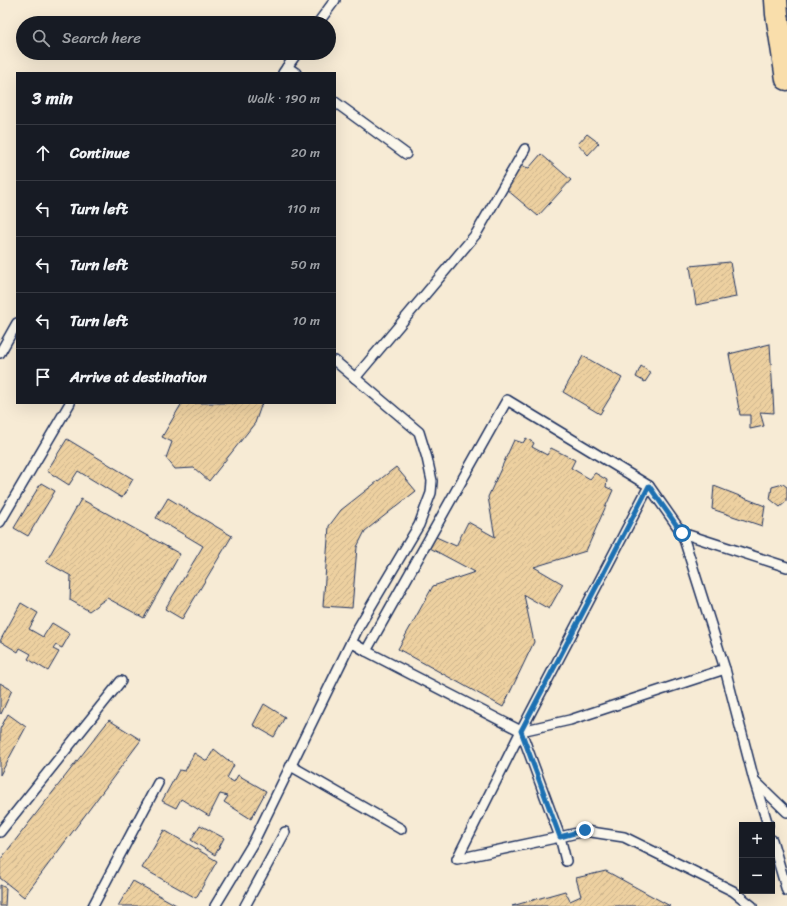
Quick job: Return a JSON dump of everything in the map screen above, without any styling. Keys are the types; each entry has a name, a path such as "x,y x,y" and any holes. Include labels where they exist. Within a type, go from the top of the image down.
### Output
{"main road":[{"path":"776,0 787,79"}],"lane":[{"path":"323,16 335,0"},
{"path":"285,70 292,60"},
{"path":"336,103 406,154"},
{"path":"355,378 476,234 525,149"},
{"path":"0,353 16,325"},
{"path":"215,906 253,843 358,628 419,525 432,493 432,481 419,432 336,362"},
{"path":"366,651 507,400 649,486 682,533 725,669 754,780 767,822"},
{"path":"0,522 4,504 69,404"},
{"path":"649,486 521,731 457,859 560,837 585,830 624,837 733,892 752,906"},
{"path":"682,533 787,567"},
{"path":"351,642 521,731 570,720 725,669"},
{"path":"0,832 121,681"},
{"path":"521,731 560,837 566,861"},
{"path":"291,766 401,829"},
{"path":"754,780 787,812"},
{"path":"93,906 158,783"},
{"path":"245,906 285,832"},
{"path":"775,850 787,891"}],"building":[{"path":"587,134 599,143 588,155 578,144"},
{"path":"541,154 571,180 538,216 506,189 521,166 529,168"},
{"path":"730,262 736,297 696,305 690,266"},
{"path":"770,344 774,413 760,412 764,426 750,429 750,415 740,415 729,354"},
{"path":"583,356 622,378 600,414 563,392"},
{"path":"641,366 651,373 645,382 636,377"},
{"path":"181,404 262,404 255,423 209,481 194,468 175,469 166,458 172,442 162,437"},
{"path":"526,438 534,443 532,447 547,455 551,448 575,460 571,468 590,479 595,473 607,480 606,487 613,490 586,551 534,567 563,584 549,609 524,595 534,642 503,707 398,649 433,586 475,572 428,547 434,536 456,546 468,522 495,537 488,497 514,440 523,443"},
{"path":"67,439 133,479 122,498 78,471 69,485 47,471"},
{"path":"396,467 416,491 365,531 357,547 352,608 323,606 329,526 341,510"},
{"path":"41,483 55,491 28,536 14,528"},
{"path":"783,484 787,487 787,501 780,507 770,499 772,487"},
{"path":"714,486 765,506 762,526 712,509"},
{"path":"168,498 232,536 182,619 165,609 203,546 156,518"},
{"path":"81,499 180,554 144,618 107,598 89,611 70,600 71,576 46,562"},
{"path":"21,603 38,613 29,629 43,637 52,623 70,634 62,648 56,645 53,649 59,652 48,671 28,659 31,654 20,648 18,652 0,641"},
{"path":"0,683 12,690 1,714 0,713"},
{"path":"264,704 285,717 274,737 253,725"},
{"path":"8,714 26,727 0,775 0,729"},
{"path":"109,720 141,740 24,897 0,878 0,860"},
{"path":"214,749 234,765 227,778 234,782 238,775 266,791 251,819 224,802 228,796 220,794 209,816 181,799 176,808 162,801 179,770 185,771 194,753 207,761"},
{"path":"200,825 224,838 215,855 191,840"},
{"path":"164,830 217,861 196,898 142,868"},
{"path":"606,871 670,906 512,906 565,891 570,901 581,896 576,878"},
{"path":"133,881 178,906 118,906"},
{"path":"0,885 6,888 5,906 0,906"}],"route":[{"path":"585,830 560,837 521,731 649,486 682,533"}]}
